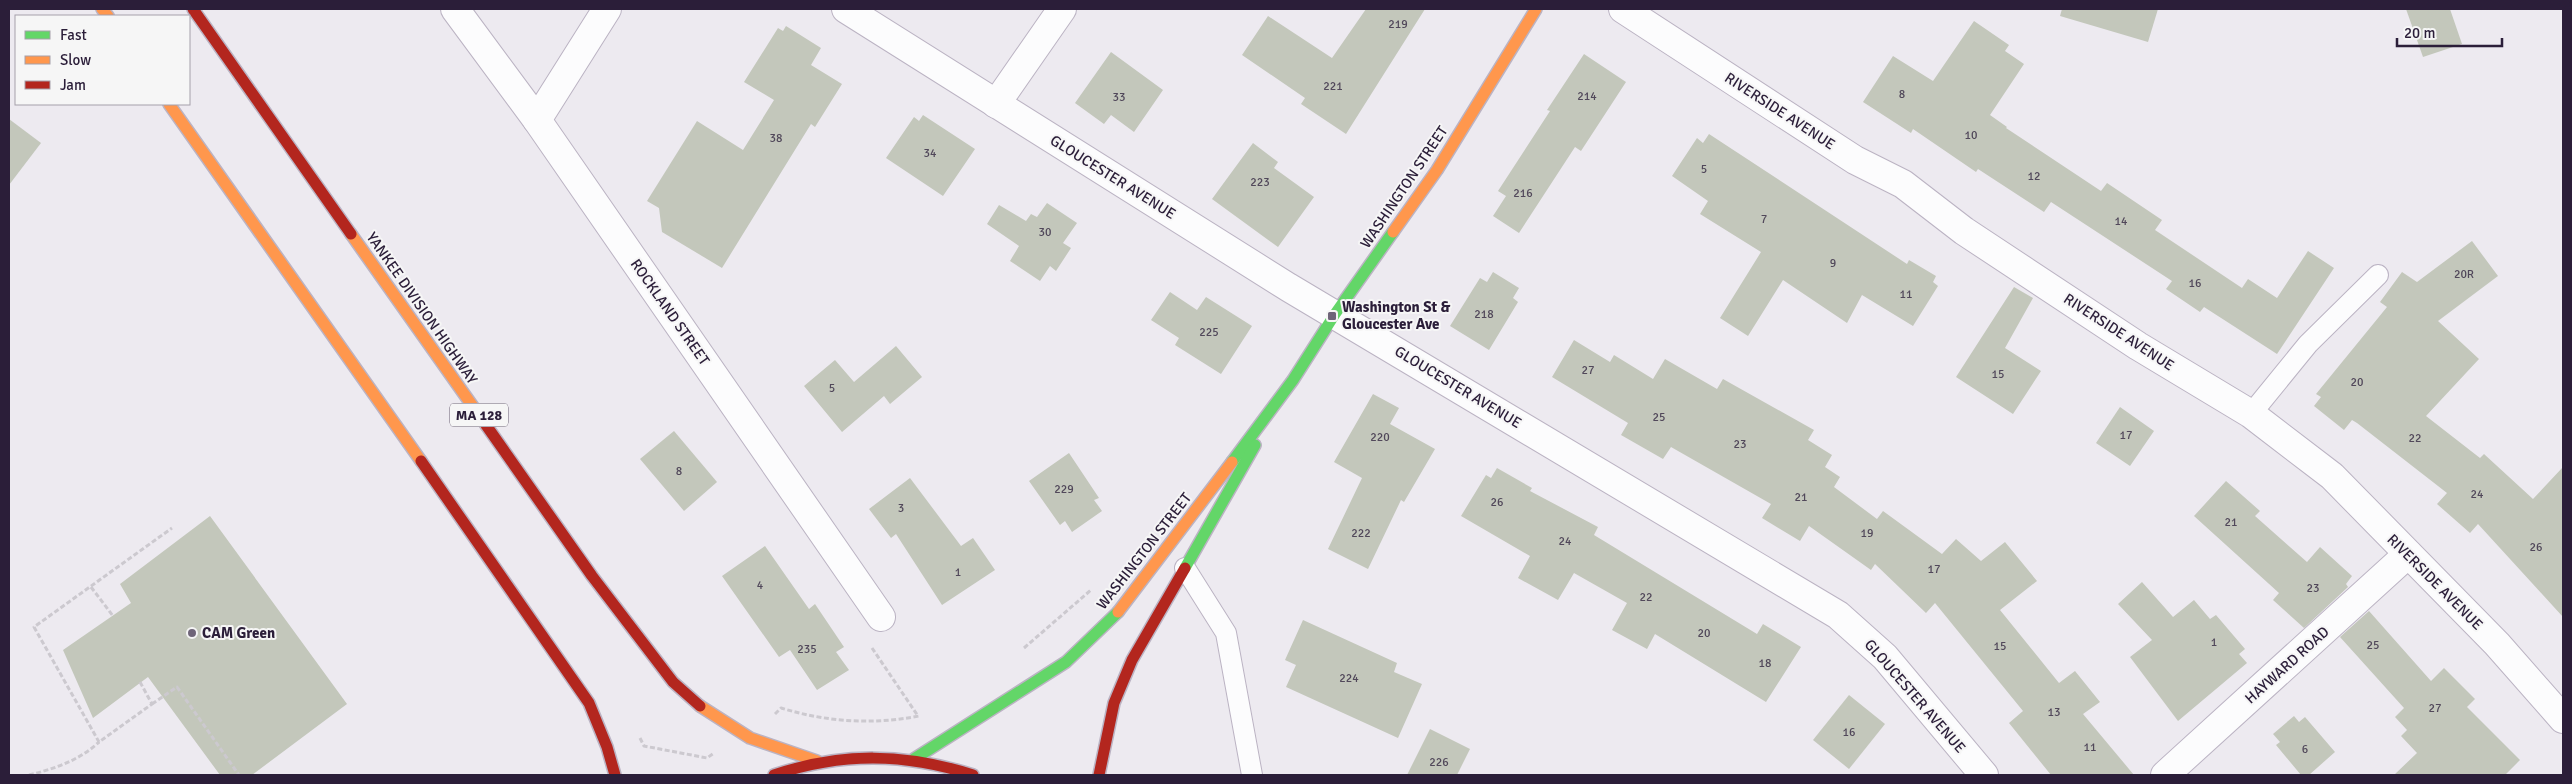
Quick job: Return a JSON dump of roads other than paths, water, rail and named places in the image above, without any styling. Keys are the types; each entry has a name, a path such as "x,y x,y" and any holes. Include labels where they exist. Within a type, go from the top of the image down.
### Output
{"main road":[{"name":"YANKEE DIVISION HIGHWAY","path":"193,9 640,642 673,682 689,698 750,738 817,761"},
{"name":"WASHINGTON STREET","path":"1099,775 1114,703 1132,660 1293,380 1335,314 1436,170 1536,9"},
{"path":"170,105 517,596 589,703 607,747 615,775"},
{"name":"WASHINGTON STREET","path":"914,759 1066,662 1121,609 1293,380"},
{"name":"MA 128","path":"817,761 865,756 914,759 973,775"},
{"path":"774,775 817,761"}],"street":[{"name":"ROCKLAND STREET","path":"455,9 537,120 881,617"},
{"path":"537,120 607,9"},
{"name":"GLOUCESTER AVENUE","path":"846,9 1335,314 1838,615 1885,657 1984,775"},
{"path":"996,104 1062,9"},
{"name":"RIVERSIDE AVENUE","path":"1623,9 1855,160 1903,184 1964,231 2138,346 2250,414 2332,476 2497,644 2563,719"},
{"name":"HAYWARD ROAD","path":"2165,775 2408,554"}],"lane":[{"path":"2250,414 2308,344 2378,275"},
{"path":"1185,568 1226,633 1252,775"}],"place":[{"name":"Washington St & Gloucester Ave","path":"1332,316"},
{"name":"CAM Green","path":"192,633"}]}
